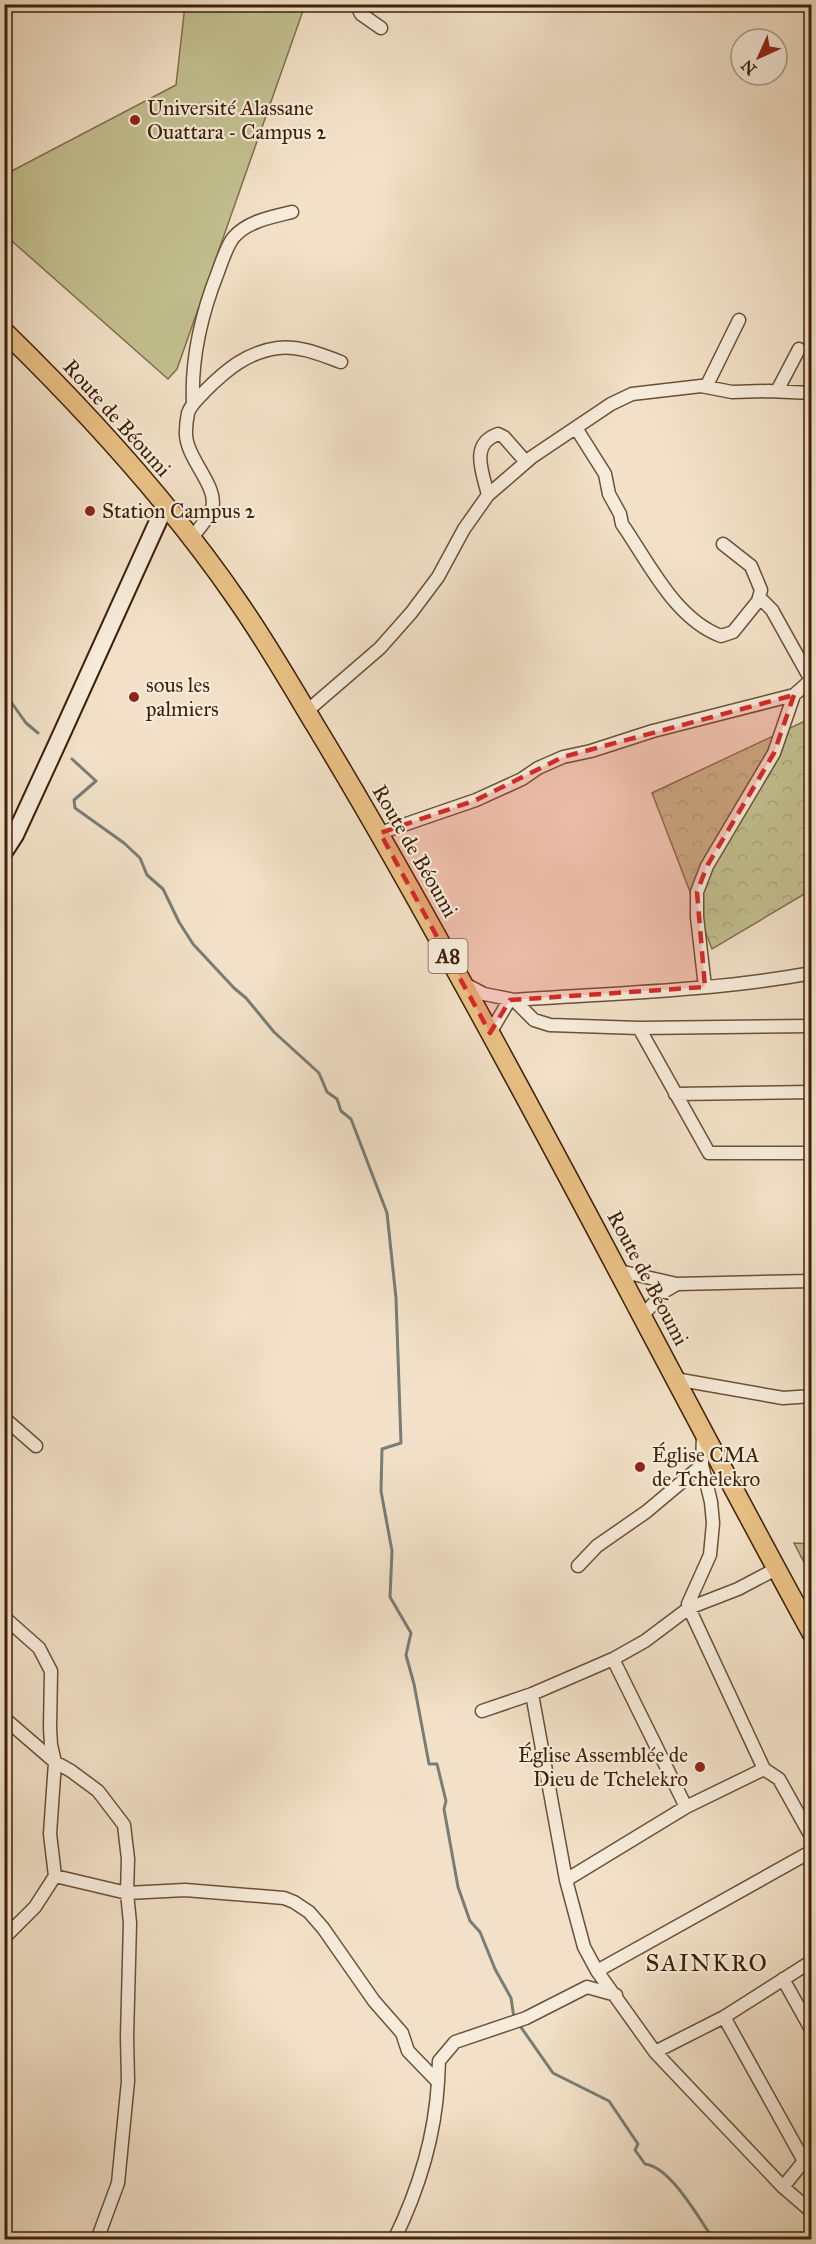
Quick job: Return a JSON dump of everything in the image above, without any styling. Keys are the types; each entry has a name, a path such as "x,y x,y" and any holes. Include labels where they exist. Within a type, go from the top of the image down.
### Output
{"main road":[{"name":"Route de Béoumi","path":"4,332 90,420 192,538 238,601 307,711 380,833 463,983 619,1270 812,1634"},
{"path":"6,848 57,744 165,506"}],"street":[{"path":"356,4 361,14 381,28"},
{"path":"193,403 192,373 196,340 210,290 225,254 234,237 250,225 292,212"},
{"path":"706,387 739,320"},
{"path":"192,538 211,512 214,504 211,491 190,453 185,434 188,412 193,403 229,367 250,357 279,348 306,350 341,362"},
{"path":"777,391 799,349"},
{"path":"307,711 348,678 380,648 411,613 438,577 464,529 488,495 526,462 612,404 632,394 706,387 732,392 812,393"},
{"path":"576,428 605,474 609,494 620,514 622,524 671,597 707,631 722,636 733,632 758,601 761,590 751,566 723,544"},
{"path":"488,495 480,451 484,441 498,434 504,437 526,462"},
{"path":"705,987 697,917 698,892 707,866 774,753 794,695 811,679 772,610 759,597"},
{"path":"380,833 476,800 522,779 563,756 591,751 653,731 794,695"},
{"path":"463,983 484,994 512,999 705,987 812,973"},
{"path":"512,999 534,1020 550,1025 639,1028 812,1026"},
{"path":"490,1033 512,999"},
{"path":"639,1028 710,1153 812,1153"},
{"path":"675,1094 812,1092"},
{"path":"619,1270 677,1284 812,1281"},
{"path":"643,1315 664,1291 677,1284"},
{"path":"675,1378 783,1398 812,1396"},
{"path":"4,1418 36,1446"},
{"path":"703,1432 702,1465 711,1502 713,1523 710,1555 688,1604 689,1608 764,1769 779,1779 812,1838"},
{"path":"578,1566 597,1546 646,1512 702,1465"},
{"path":"482,1711 532,1694 613,1659 645,1641 689,1608 776,1569"},
{"path":"4,1617 39,1648 51,1671 50,1728 55,1762 50,1834 55,1876 35,1907 6,1933"},
{"path":"613,1659 686,1807"},
{"path":"532,1694 566,1880 584,1947 597,1971 655,2052 783,2187 812,2212"},
{"path":"4,1718 55,1762 98,1791 124,1825 129,1859 127,1893 130,1923 126,2037 128,2081 118,2183 98,2240"},
{"path":"566,1880 686,1807 764,1769"},
{"path":"597,1971 812,1851"},
{"path":"55,1876 127,1893 185,1890 284,1898 294,1902 309,1912 323,1928 374,2001 402,2033 408,2051 438,2082"},
{"path":"655,2052 724,2017 812,1961"},
{"path":"783,1979 812,2031"},
{"path":"394,2240 407,2214 424,2160 437,2105 439,2061 455,2042 526,2018 587,1987 616,1995"},
{"path":"724,2017 808,2159 783,2187"}],"highlighted area":[{"path":"794,695 774,753 707,866 697,892 705,987 510,1000 490,1033 380,833 476,800 563,757"}],"green space":[{"name":"Université Alassane Ouattara - Campus 2","path":"185,5 305,5 177,369 168,379 5,235 4,175 176,85"},
{"path":"805,721 812,736 811,890 712,949 652,793"},
{"path":"794,1543 811,1544 811,1576"}],"waterway":[{"path":"4,692 26,723 38,733"},
{"path":"72,759 96,781 74,800 75,808 124,843 140,858 147,875 163,889 193,944 246,998 274,1032 319,1073 327,1092 337,1099 341,1111 351,1119 387,1213 396,1298 401,1443 382,1449 381,1491 392,1551 390,1597 411,1633 406,1655 414,1684 429,1764 437,1764 446,1801 444,1809 458,1887 470,1921 480,1932 495,1969 511,1998 514,2018"},
{"path":"518,2023 553,2073 609,2101 638,2144 635,2150 645,2164 665,2174 684,2195 714,2240"}],"place":[{"name":"Université Alassane Ouattara - Campus 2","path":"135,120"},
{"name":"Station Campus 2","path":"90,511"},
{"name":"sous les palmiers","path":"134,697"},
{"name":"Église CMA de Tchelekro","path":"640,1467"},
{"name":"Église Assemblée de Dieu de Tchelekro","path":"700,1767"}],"district":[{"name":"SAINKRO","path":"707,1963"}]}
